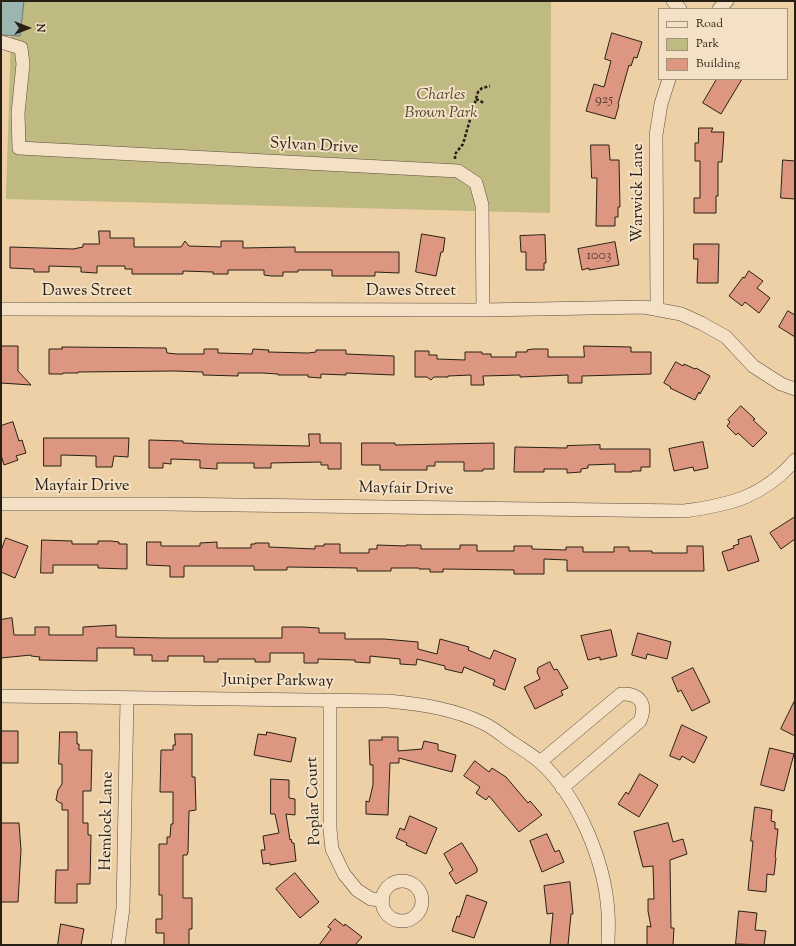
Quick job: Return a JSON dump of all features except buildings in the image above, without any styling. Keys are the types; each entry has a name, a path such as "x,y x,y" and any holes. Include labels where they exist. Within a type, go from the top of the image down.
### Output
{"street":[{"name":"Sylvan Drive","path":"1,42 20,48 23,64 18,113 19,148 458,171 476,183 482,205 483,310"},
{"name":"Warwick Lane","path":"657,309 656,135 661,104 669,80"},
{"name":"Dawes Street","path":"1,309 483,310 644,307 681,314 701,323 726,337 753,366 781,384 795,389"},
{"name":"Mayfair Drive","path":"1,504 164,504 684,511 714,507 740,500 762,489 784,473 795,460"},
{"path":"540,762 621,694 630,694 639,698 643,705 644,712 640,721 562,788"},
{"name":"Juniper Parkway","path":"1,696 388,701 419,704 455,713 486,724 540,762 574,805 589,836 602,874 608,911 608,945"},
{"name":"Hemlock Lane","path":"118,945 123,908 127,698"},
{"name":"Poplar Court","path":"330,700 330,829 332,849 344,874 357,890 371,899 382,900"}],"path":[{"path":"455,171 455,154 463,144 478,92 482,88 490,86"},
{"path":"476,99 484,103"}],"green space":[{"name":"Charles Brown Park","path":"12,1 551,1 550,213 6,199"}],"water":[{"path":"1,1 24,1 20,36 1,35"}]}
